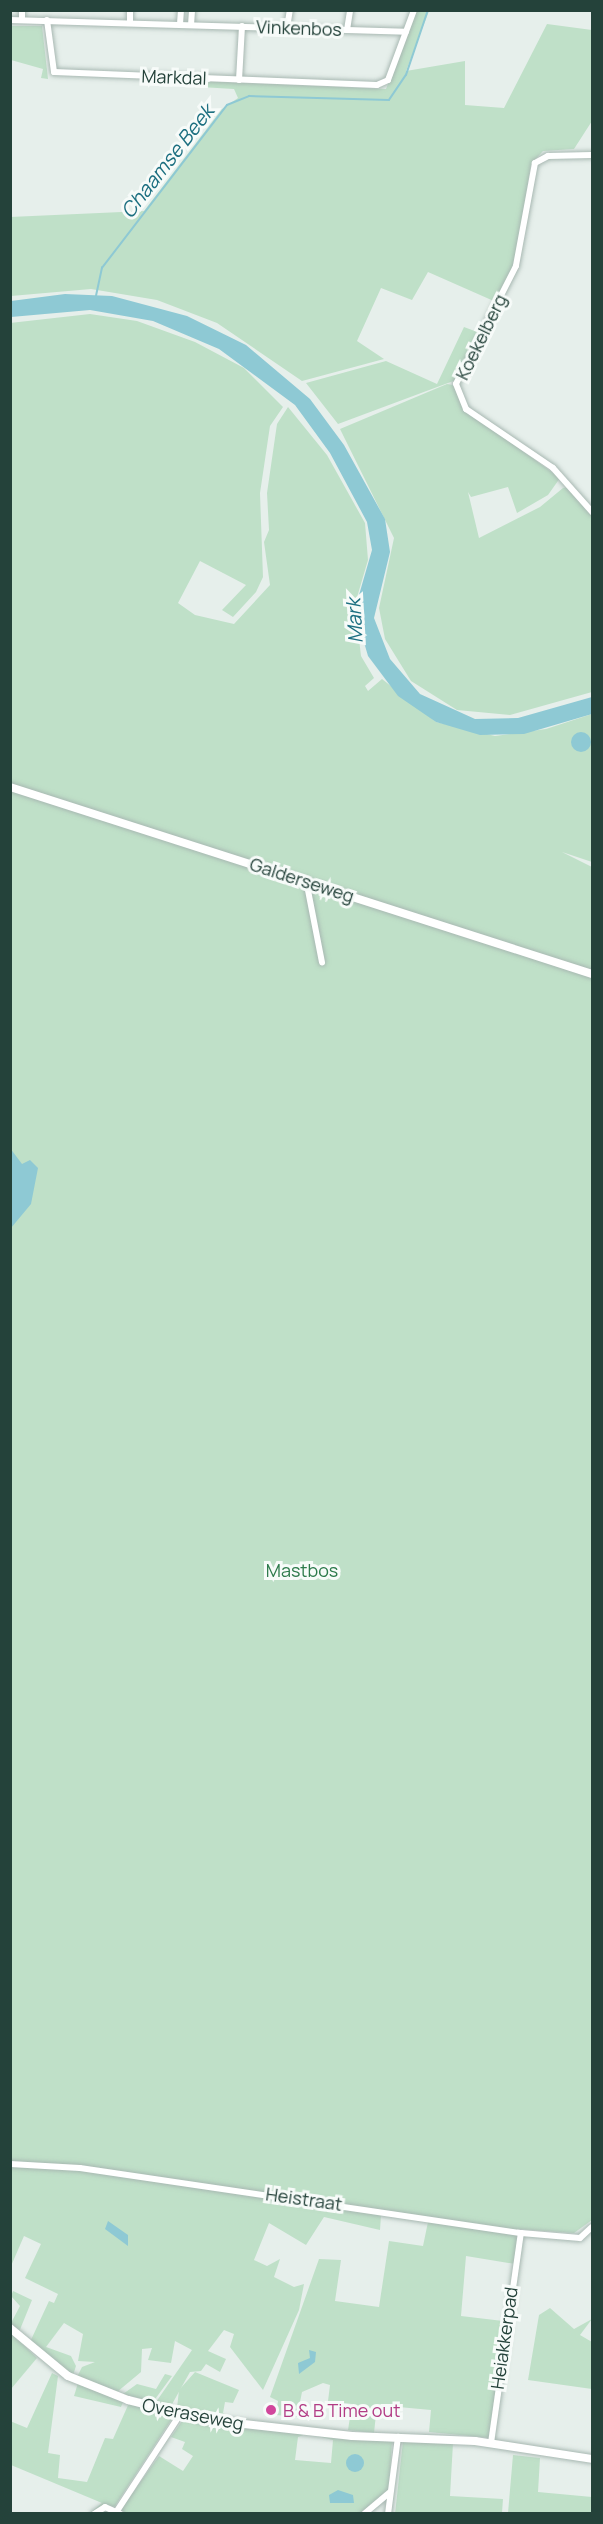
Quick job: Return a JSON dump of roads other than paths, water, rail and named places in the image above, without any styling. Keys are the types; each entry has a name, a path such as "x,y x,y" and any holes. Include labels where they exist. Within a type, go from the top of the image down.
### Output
{"street":[{"path":"11,10 11,20 47,20"},
{"path":"22,10 22,20"},
{"path":"130,10 130,23"},
{"path":"180,24 181,10"},
{"path":"191,25 192,10"},
{"path":"287,28 290,10"},
{"path":"347,30 350,10"},
{"path":"406,32 414,10"},
{"name":"Vinkenbos","path":"47,20 406,32"},
{"name":"Markdal","path":"47,20 54,72 240,80 385,84 406,32"},
{"path":"240,80 242,26"},
{"name":"Koekelberg","path":"592,155 548,156 535,163 516,266 456,393 466,409 564,478 592,512"},
{"name":"Galderseweg","path":"10,787 306,880 592,974"},
{"path":"306,880 322,962"},
{"name":"Heistraat","path":"10,2164 80,2168 521,2233 580,2238 592,2227"},
{"name":"Heiakkerpad","path":"490,2443 521,2233"},
{"name":"Overaseweg","path":"10,2328 63,2374 128,2400 181,2413 230,2423 490,2443 592,2459"},
{"path":"94,2514 105,2506 118,2512 181,2413"},
{"path":"388,2514 398,2437"},
{"path":"364,2514 391,2492"}],"water":[{"path":"65,294 112,296 187,316 246,345 310,399 344,445 385,519 390,552 374,618 390,659 420,694 475,719 518,718 592,697 592,714 524,734 480,735 436,722 398,696 368,656 361,632 359,595 372,550 367,522 330,453 295,405 219,349 153,321 90,310 11,317 11,301"},
{"path":"581,732 588,735 591,742 588,749 581,752 574,749 571,742 574,735"},
{"path":"10,1148 22,1164 30,1160 38,1168 31,1204 11,1228"},
{"path":"108,2221 128,2235 128,2246 105,2229"},
{"path":"309,2350 316,2352 315,2362 299,2374 298,2363 310,2358"},
{"path":"351,2454 359,2454 364,2459 362,2470 351,2472 346,2467 346,2459"},
{"path":"338,2490 353,2495 354,2503 330,2503 329,2495"}],"waterway":[{"name":"Chaamse Beek","path":"96,296 102,268 227,105 249,96 389,100 406,75 428,10"}],"place":[{"name":"B & B Time out","path":"271,2410"}],"water label":[{"name":"Mark","path":"354,621"}],"park label":[{"name":"Mastbos","path":"302,1570"}]}
